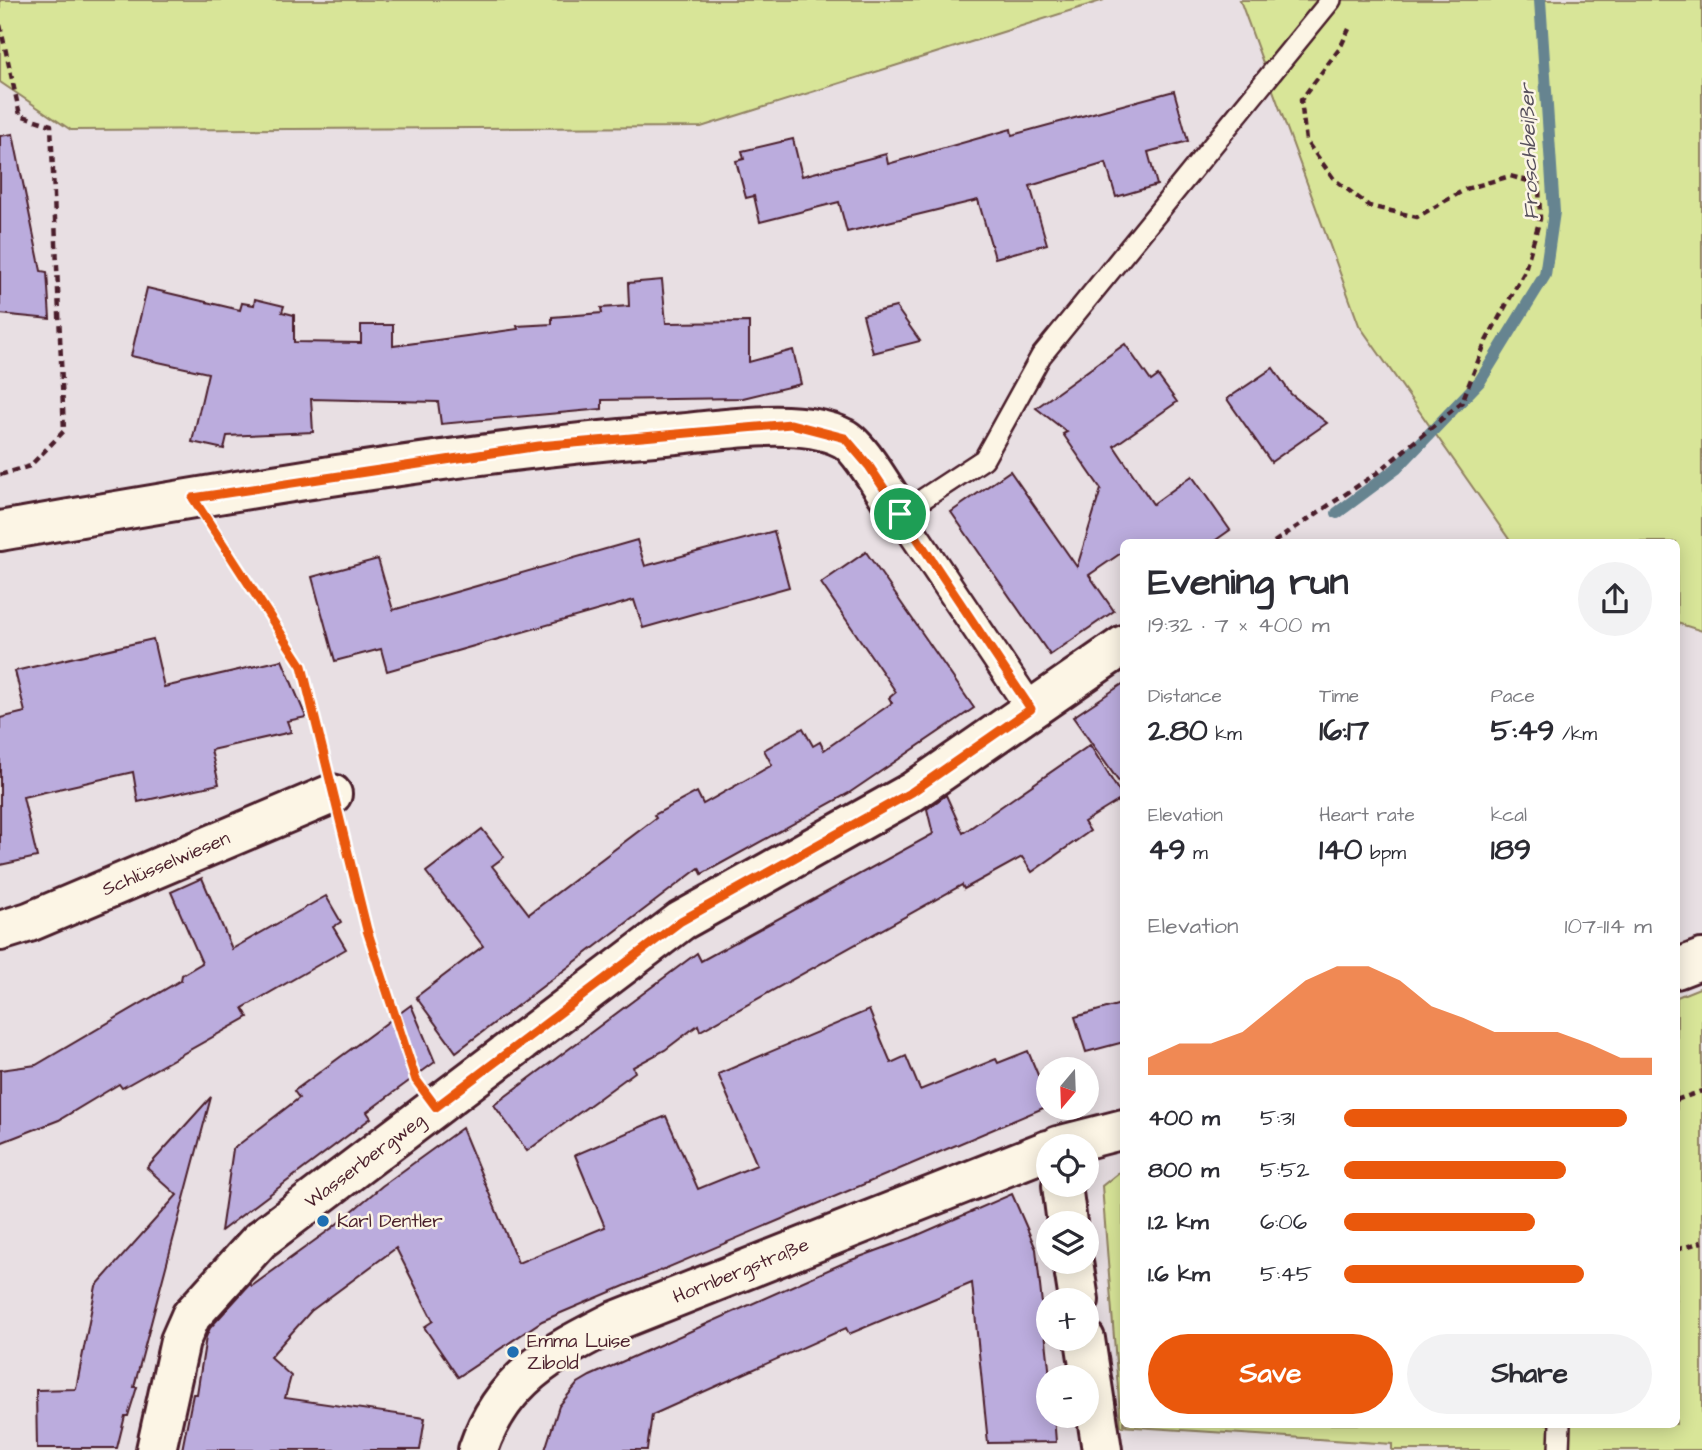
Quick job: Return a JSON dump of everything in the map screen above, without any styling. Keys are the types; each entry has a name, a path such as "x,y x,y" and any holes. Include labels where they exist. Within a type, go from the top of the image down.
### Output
{"street":[{"path":"0,531 193,498 539,446 791,424 845,438 869,466 1031,709"},
{"name":"Wasserbergweg","path":"156,1450 180,1341 191,1316 260,1240 681,921 912,792 1120,648"},
{"name":"Schlüsselwiesen","path":"0,931 29,922 332,794"},
{"path":"1680,967 1702,959"},
{"path":"1099,1135 1120,1130"},
{"name":"Hornbergstraße","path":"478,1450 484,1432 511,1390 552,1353 613,1322 1036,1155"},
{"path":"1087,1351 1102,1450"}],"lane":[{"path":"900,514 984,459 1041,356 1331,0"},
{"path":"1559,1450 1560,1428"}],"path":[{"path":"0,25 20,115 51,125 64,431 30,466 0,475"},
{"path":"1278,539 1377,473 1462,402 1486,341 1524,273 1540,219 1539,184 1510,176 1466,189 1417,217 1369,206 1334,179 1306,141 1301,100 1340,48 1351,25"},
{"path":"193,498 302,666 367,930 416,1080 436,1107"},
{"path":"1680,1099 1702,1091"},
{"path":"1680,1249 1702,1242"}],"green space":[{"path":"0,0 1104,0 701,127 71,130 0,82"},
{"path":"1240,0 1702,0 1702,631 1680,624 1680,539 1509,539 1359,325"},
{"path":"1702,987 1702,1450 1392,1450 1392,1444 1151,1428 1680,1428 1680,996"},
{"path":"1120,1171 1120,1413 1102,1186"}],"building":[{"path":"1174,91 1188,141 1148,152 1157,185 1116,197 1106,163 1030,186 1047,244 995,258 978,200 847,232 839,202 760,222 754,196 746,198 736,161 744,159 742,151 793,139 802,176 886,154 888,164 1011,129 1012,135"},
{"path":"13,134 41,271 47,272 50,319 0,314 0,136"},
{"path":"662,280 666,323 749,322 749,362 793,350 801,384 743,398 602,400 602,409 441,424 438,402 311,399 313,432 227,436 224,449 192,442 208,373 131,356 147,288 240,310 242,303 254,305 255,299 284,306 282,312 294,315 294,342 361,343 361,325 393,325 393,346 518,329 517,326 552,324 552,317 602,313 601,308 629,306 628,283"},
{"path":"896,307 920,341 873,353 863,315"},
{"path":"1125,344 1151,381 1158,376 1177,402 1114,446 1153,504 1192,476 1230,530 1217,539 1120,539 1120,554 1089,575 1114,611 1050,655 951,512 1010,471 1077,567 1101,489 1063,434 1067,432 1036,408"},
{"path":"1273,368 1291,394 1327,423 1271,462 1227,399"},
{"path":"774,531 789,587 643,628 634,600 387,671 381,649 335,661 312,577 378,559 393,610 637,540 645,566"},
{"path":"866,552 974,708 849,793 702,874 699,868 456,1052 416,997 483,946 426,872 482,829 504,857 492,866 529,914 656,818 654,815 697,792 703,804 772,765 764,750 803,728 813,746 820,742 824,750 892,703 889,698 896,692 821,583"},
{"path":"153,639 164,687 282,660 306,717 287,721 291,732 211,750 219,784 138,802 133,772 23,797 37,857 0,865 0,718 25,712 15,671"},
{"path":"1120,686 1120,783 1073,717"},
{"path":"1090,745 1120,793 1120,800 1084,822 1090,831 1032,872 1022,857 964,889 962,885 700,1031 698,1025 665,1050 633,1067 635,1072 527,1151 494,1105 697,953 701,961 933,834 927,809 946,795 963,833"},
{"path":"202,878 232,949 326,896 341,922 333,927 346,949 243,1008 248,1017 122,1088 119,1084 59,1120 0,1143 0,1070 36,1065 181,980 182,975 202,963 171,892"},
{"path":"1120,1004 1120,1043 1086,1052 1075,1017"},
{"path":"411,1005 435,1062 367,1112 371,1118 221,1231 233,1149 299,1098 294,1091"},
{"path":"869,1010 891,1063 906,1056 920,1090 996,1059 998,1063 1028,1051 1036,1070 1036,1111 542,1321 458,1377 424,1327 433,1321 396,1248 311,1311 270,1357 291,1376 285,1398 425,1418 420,1450 182,1450 210,1328 250,1284 252,1286 332,1228 382,1186 462,1128 518,1263 605,1227 575,1155 666,1116 698,1189 757,1165 718,1074"},
{"path":"211,1097 134,1387 137,1387 128,1416 125,1416 117,1448 37,1448 36,1390 76,1389 96,1286 177,1195 147,1168"},
{"path":"1012,1194 1036,1249 1036,1274 1039,1274 1040,1288 1036,1288 1036,1351 1047,1351 1049,1365 1036,1365 1036,1428 1055,1428 1056,1442 988,1443 972,1283 849,1334 846,1328 652,1415 647,1450 545,1450 559,1406 578,1383 590,1376 846,1262 911,1238"}],"waterway":[{"name":"Froschbeißer","path":"1337,513 1396,469 1480,381 1545,275 1554,212 1540,0"}],"place":[{"name":"Karl Dentler","path":"323,1221"},
{"name":"Emma Luise Zibold","path":"513,1352"}],"route":[{"path":"791,424 845,438 869,466 900,514 1031,709 912,792 681,921 436,1107 416,1080 367,930 302,666 193,498 539,446 791,424"}]}
